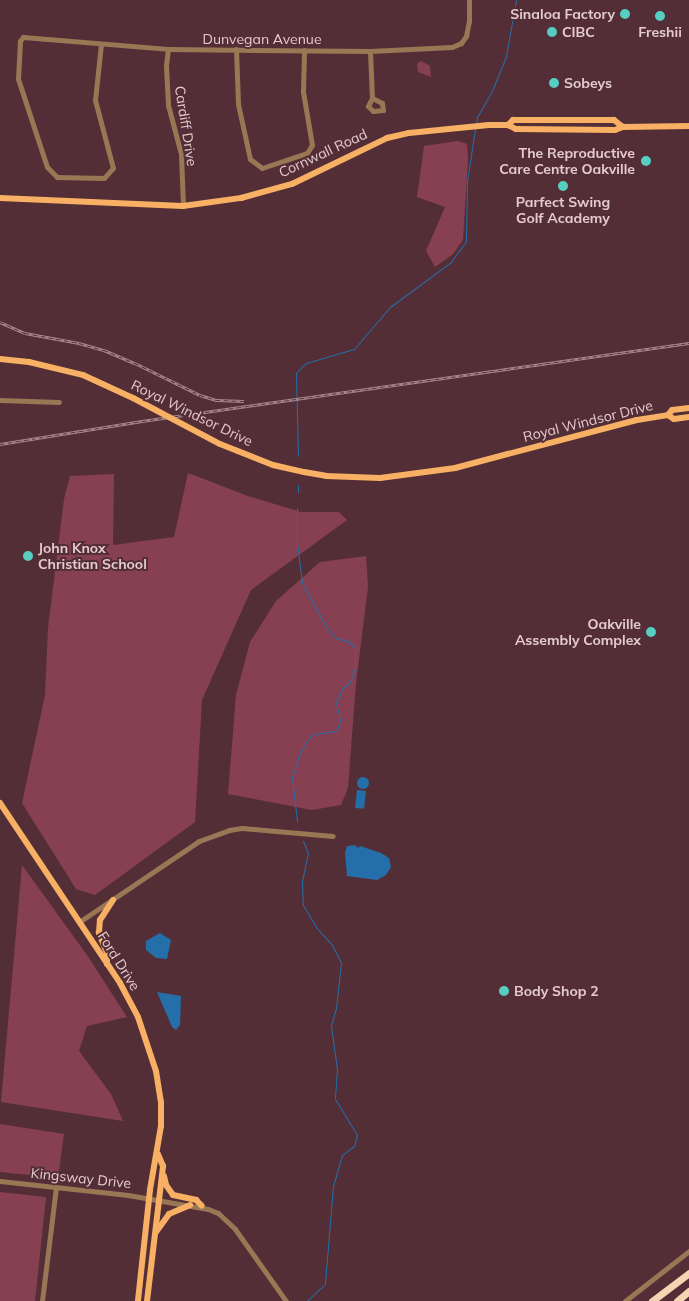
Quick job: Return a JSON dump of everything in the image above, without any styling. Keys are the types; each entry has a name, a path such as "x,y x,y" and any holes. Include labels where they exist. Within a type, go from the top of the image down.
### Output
{"highway":[{"path":"652,1301 689,1272"},
{"path":"678,1301 689,1291"}],"main road":[{"name":"Cornwall Road","path":"0,198 183,206 241,198 284,186 387,138 421,130 490,125 508,126 516,129 615,130 623,127 689,126"},
{"name":"Royal Windsor Drive","path":"0,359 28,362 73,373 133,398 220,444 273,465 326,476 380,478 454,468 637,420 668,415 672,410 689,408"},
{"name":"Royal Windsor Drive","path":"668,415 674,419 689,417"},
{"name":"Ford Drive","path":"0,803 120,983 138,1017 156,1071 161,1102 158,1154 154,1164 149,1198 138,1301"},
{"path":"107,965 107,953 99,933 100,920 113,900"},
{"name":"Ford Drive","path":"147,1301 163,1170 158,1154"},
{"path":"163,1170 169,1191 177,1197 196,1200 202,1206"},
{"path":"155,1233 169,1214 190,1205"}],"street":[{"name":"Dunvegan Avenue","path":"101,44 95,100 113,168 104,178 57,177 46,167 18,80 20,41 28,36 168,49 370,51 457,46 464,40 468,28 469,0"},
{"name":"Cardiff Drive","path":"168,49 166,66 168,105 181,154 183,206"},
{"path":"236,49 238,104 250,160 262,168 307,153 312,145 303,92 304,50"},
{"path":"370,51 372,98"},
{"path":"0,400 59,402"},
{"path":"79,922 199,841 229,830 242,828 333,836"},
{"name":"Kingsway Drive","path":"0,1181 202,1206"},
{"path":"42,1301 56,1187"},
{"path":"202,1206 218,1213 235,1229 286,1301"},
{"path":"625,1301 689,1251"}],"shaded area":[{"path":"421,61 430,66 431,77 418,72 417,64"},
{"path":"458,141 467,144 468,159 463,240 453,254 435,267 426,251 445,207 417,197 424,146"},
{"path":"188,473 248,496 301,512 339,512 347,520 251,590 202,700 195,822 95,895 76,889 22,803 45,695 48,628 64,499 70,476 114,474 113,545 174,537"},
{"path":"366,556 368,587 356,683 348,788 341,805 312,810 228,794 236,695 250,642 276,601 320,562"},
{"path":"22,865 87,955 127,1017 87,1026 79,1051 111,1094 123,1121 1,1102"},
{"path":"0,1124 64,1134 58,1178 0,1172"},
{"path":"0,1192 46,1197 35,1301 0,1301"}],"water":[{"path":"361,777 365,777 369,783 365,789 361,789 357,785 357,781"},
{"path":"357,790 366,791 364,809 355,808"},
{"path":"355,845 358,848 360,846 381,853 389,858 391,867 386,875 377,880 347,876 345,853 347,846"},
{"path":"160,933 171,940 167,959 156,958 146,950 146,941"},
{"path":"157,992 181,996 180,1025 176,1030 172,1027"}],"waterway":[{"path":"476,125 477,117 492,91 506,56 516,0"},
{"path":"298,456 296,373 306,363 354,349 390,307 451,262 466,241 467,181 475,129"},
{"path":"298,485 298,492"},
{"path":"297,508 297,545 302,583 328,630 336,638 347,641 355,647 355,668 350,682 342,689 336,703 340,720 337,731 313,734 306,742 298,758 292,777 297,822"},
{"path":"303,841 308,853 302,882 303,905 316,927 332,945 341,963 336,1008 331,1026 337,1069 335,1099 357,1135 354,1146 342,1155 333,1186 325,1284 307,1301"}],"railway":[{"path":"0,322 25,333 79,343 104,350 200,395 216,400 244,401"},
{"path":"0,444 142,421 689,343"}],"place":[{"name":"Sinaloa Factory","path":"625,14"},
{"name":"Freshii","path":"660,16"},
{"name":"CIBC","path":"552,32"},
{"name":"Sobeys","path":"554,83"},
{"name":"The Reproductive Care Centre Oakville","path":"646,161"},
{"name":"Parfect Swing Golf Academy","path":"563,186"},
{"name":"John Knox Christian School","path":"28,556"},
{"name":"Oakville Assembly Complex","path":"651,632"},
{"name":"Body Shop 2","path":"504,991"}]}
